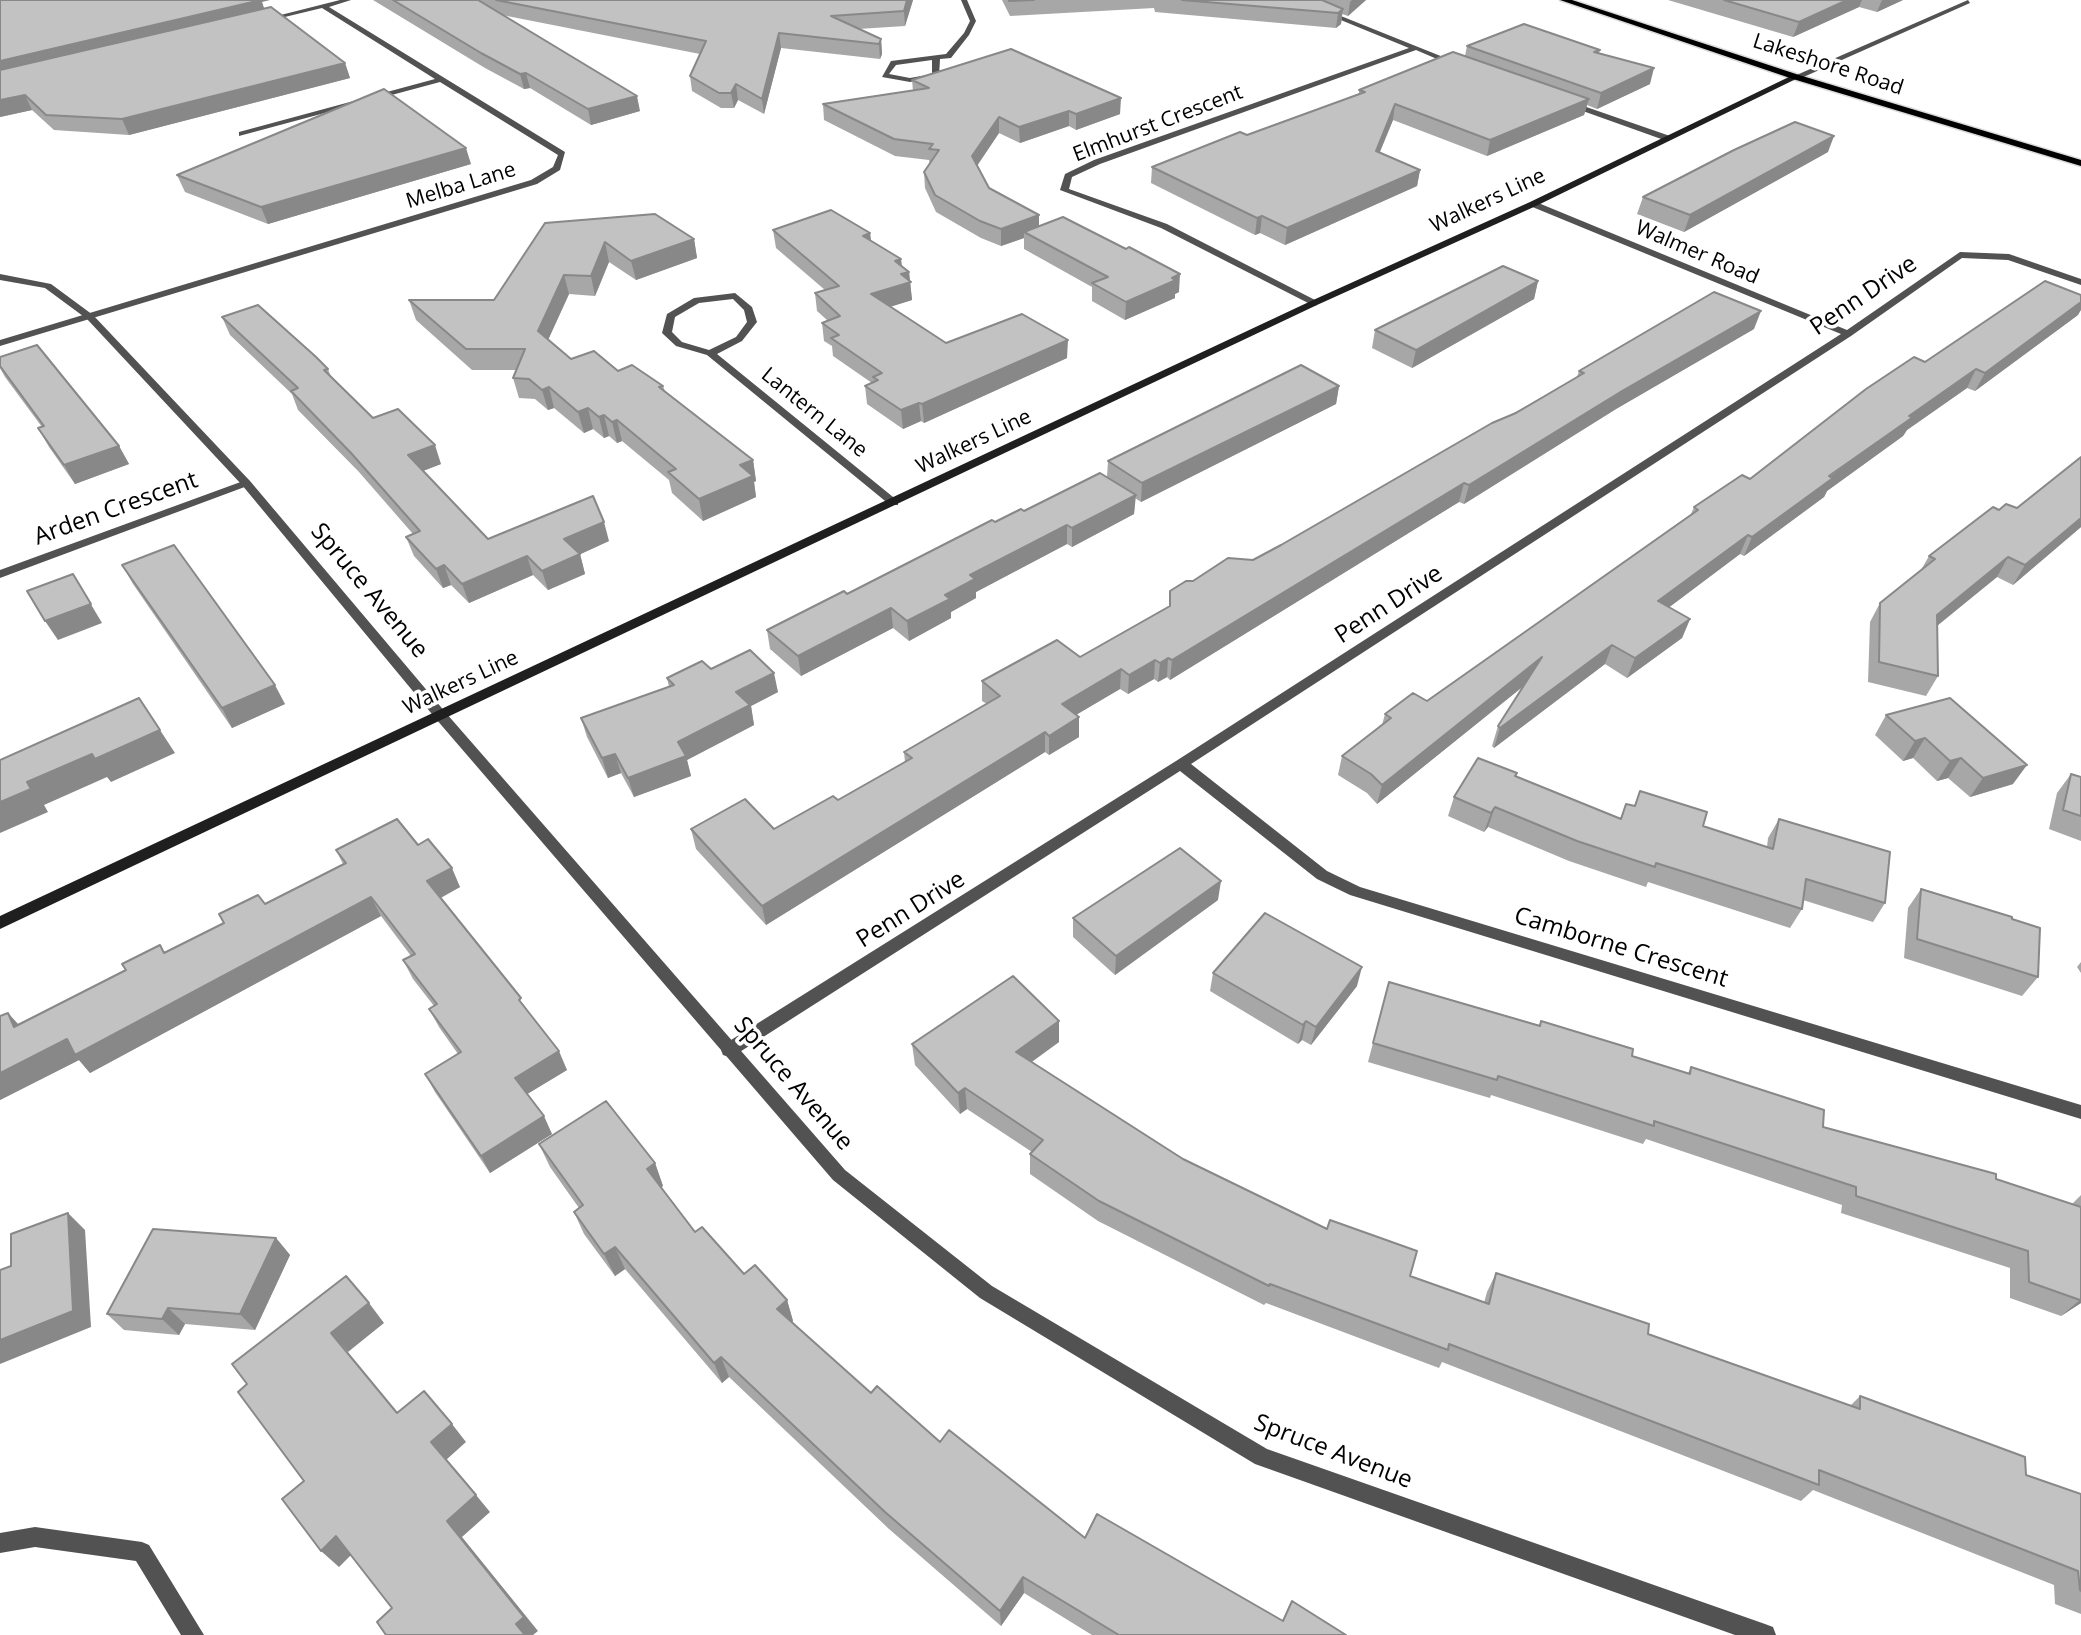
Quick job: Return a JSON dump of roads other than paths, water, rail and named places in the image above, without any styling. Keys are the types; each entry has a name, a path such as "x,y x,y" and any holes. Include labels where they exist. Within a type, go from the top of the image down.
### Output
{"main road":[{"name":"Lakeshore Road","path":"1564,0 1796,77 2081,163"},
{"name":"Walkers Line","path":"0,923 1314,303 1533,204 1796,77"}],"street":[{"path":"256,22 348,0"},
{"path":"936,57 936,75 921,80 896,80 885,75 894,64 936,57 948,56 967,34 973,21 964,0"},
{"path":"1295,0 1413,49 1464,66"},
{"name":"Walkers Line","path":"1796,77 1968,2"},
{"name":"Melba Lane","path":"90,317 534,182 557,168 562,154 323,6"},
{"name":"Elmhurst Crescent","path":"1314,303 1164,226 1064,190 1068,176 1097,162 1413,49"},
{"path":"242,134 442,79"},
{"path":"1553,98 1667,138"},
{"name":"Walmer Road","path":"1533,204 1848,334"},
{"name":"Penn Drive","path":"729,1050 1181,764 1848,334 1960,255 2009,257 2081,282"},
{"name":"Spruce Avenue","path":"0,277 48,286 90,317 246,483 441,716 839,1175 986,1293 1262,1457 1765,1635"},
{"name":"Lantern Lane","path":"710,353 739,339 752,322 749,309 735,296 697,300 670,316 667,333 679,344 710,353 894,503"},
{"path":"0,343 90,317"},
{"name":"Arden Crescent","path":"0,574 246,483"},
{"name":"Camborne Crescent","path":"1181,764 1322,875 1355,891 2081,1112"},
{"path":"0,1543 35,1537 142,1552 193,1635"}]}
